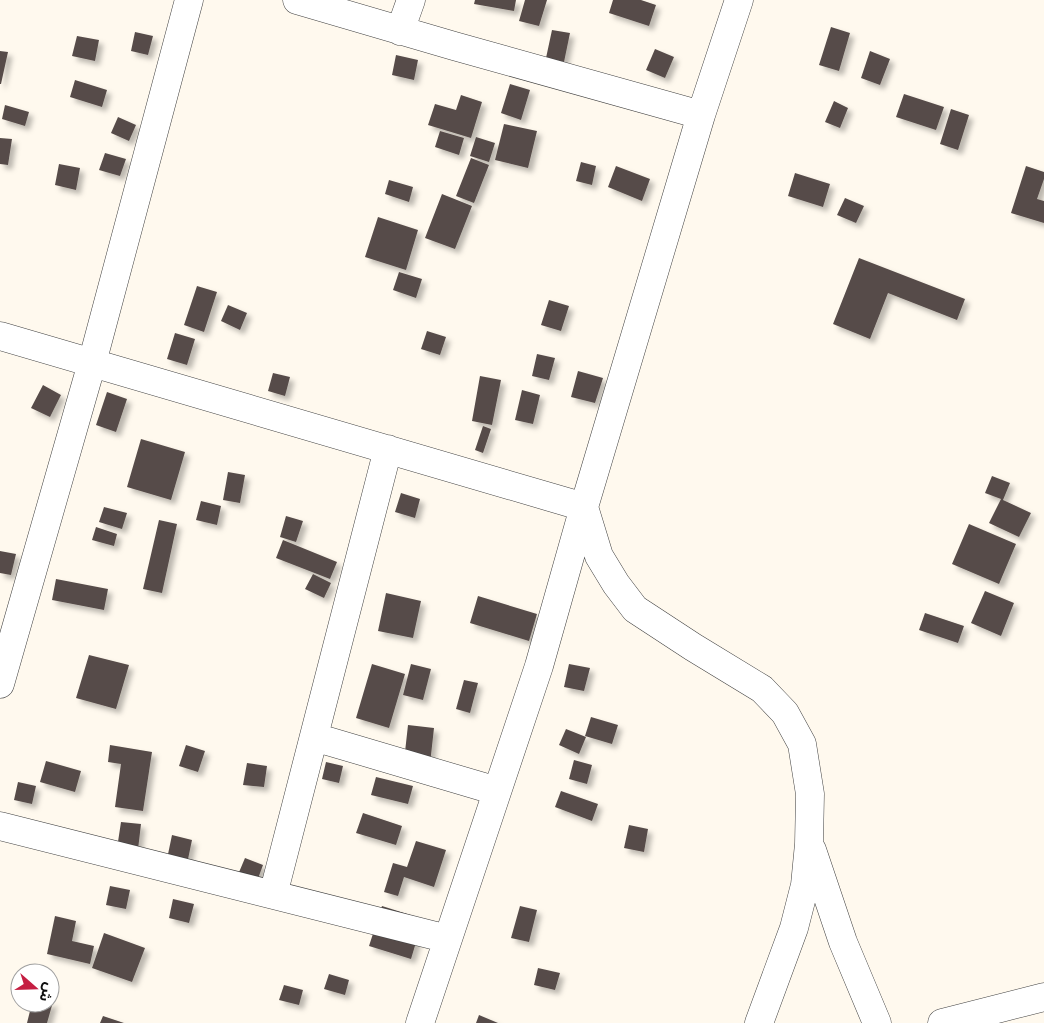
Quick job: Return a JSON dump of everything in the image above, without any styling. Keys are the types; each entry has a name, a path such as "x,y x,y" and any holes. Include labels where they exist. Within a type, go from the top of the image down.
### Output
{"street":[{"path":"0,684 92,363 190,0"},
{"path":"296,0 701,115"},
{"path":"400,30 411,0"},
{"path":"420,1023 538,666 701,115 740,0"},
{"path":"0,336 584,507"},
{"path":"272,895 388,450"},
{"path":"584,507 599,556 616,584 635,609 762,690 785,713 802,744 810,794 809,844 805,885 794,928 759,1023"},
{"path":"314,737 497,791"},
{"path":"0,826 448,939"},
{"path":"809,844 843,942 877,1023"},
{"path":"942,1023 1044,997"}],"building":[{"path":"475,0 516,0 514,11 474,4"},
{"path":"525,0 547,0 539,26 519,21"},
{"path":"613,0 641,0 656,5 649,26 609,13"},
{"path":"831,27 850,33 839,71 819,65"},
{"path":"552,30 570,33 564,62 546,58"},
{"path":"135,32 153,36 148,55 131,51"},
{"path":"77,36 99,40 95,61 72,56"},
{"path":"655,49 674,57 665,78 646,70"},
{"path":"0,51 8,52 1,84 0,84"},
{"path":"870,51 890,59 880,85 861,78"},
{"path":"396,55 418,60 414,80 392,75"},
{"path":"75,80 107,90 102,107 70,97"},
{"path":"510,84 530,90 521,120 501,113"},
{"path":"904,94 944,107 936,130 896,117"},
{"path":"461,95 482,102 471,138 428,125 435,104 456,110"},
{"path":"834,101 848,108 840,128 825,122"},
{"path":"5,105 29,112 25,126 2,119"},
{"path":"951,109 969,115 958,150 940,144"},
{"path":"118,117 136,125 129,141 111,133"},
{"path":"504,124 537,131 528,168 495,160"},
{"path":"440,131 464,138 459,155 435,147"},
{"path":"476,137 495,143 489,162 470,156"},
{"path":"0,138 12,139 8,165 0,164"},
{"path":"105,153 126,159 120,176 99,170"},
{"path":"471,158 489,165 474,203 456,196"},
{"path":"581,162 596,166 592,185 576,181"},
{"path":"59,164 80,168 76,190 55,185"},
{"path":"616,166 650,179 642,201 608,187"},
{"path":"1026,166 1044,172 1044,179 1037,199 1044,201 1044,223 1011,213"},
{"path":"795,173 830,184 823,207 788,196"},
{"path":"389,180 413,187 409,202 385,194"},
{"path":"442,194 472,206 455,249 425,238"},
{"path":"845,198 864,206 856,223 837,215"},
{"path":"378,217 418,230 406,270 365,257"},
{"path":"859,258 965,299 957,320 888,293 870,339 833,324"},
{"path":"399,272 422,279 416,298 393,290"},
{"path":"197,286 217,292 204,332 184,325"},
{"path":"549,300 569,306 561,331 541,325"},
{"path":"228,305 247,313 240,330 221,321"},
{"path":"427,331 446,337 440,355 421,349"},
{"path":"175,333 195,339 187,365 167,359"},
{"path":"537,354 555,358 549,380 532,376"},
{"path":"578,371 603,378 595,403 571,397"},
{"path":"273,373 290,377 285,396 268,391"},
{"path":"480,376 501,380 492,425 472,421"},
{"path":"43,385 61,395 50,417 31,408"},
{"path":"522,390 540,395 533,424 515,420"},
{"path":"107,392 127,399 116,432 96,425"},
{"path":"483,426 491,429 483,453 475,450"},
{"path":"141,439 185,452 171,500 127,487"},
{"path":"228,472 245,475 240,503 223,500"},
{"path":"992,476 1010,483 1003,500 1031,513 1019,537 989,523 1001,499 985,493"},
{"path":"401,493 420,499 415,518 395,512"},
{"path":"201,501 221,506 217,525 196,520"},
{"path":"104,507 127,513 122,529 99,522"},
{"path":"286,516 303,521 296,542 280,537"},
{"path":"159,520 177,524 162,593 143,589"},
{"path":"969,524 1016,544 999,584 952,564"},
{"path":"96,527 117,534 114,546 92,540"},
{"path":"283,540 337,562 330,579 276,558"},
{"path":"0,551 16,554 11,575 0,573"},
{"path":"313,574 331,583 324,598 305,589"},
{"path":"56,579 108,589 104,610 52,600"},
{"path":"985,591 1014,603 1001,636 971,623"},
{"path":"386,593 421,601 413,638 378,631"},
{"path":"478,596 537,614 529,641 470,623"},
{"path":"925,613 964,626 958,643 919,630"},
{"path":"89,655 129,665 116,709 76,698"},
{"path":"372,664 405,674 389,728 356,718"},
{"path":"411,664 431,669 423,700 403,695"},
{"path":"569,664 590,668 584,691 564,687"},
{"path":"464,680 478,683 470,713 456,709"},
{"path":"591,717 618,725 612,744 585,736"},
{"path":"408,725 434,728 430,764 404,761"},
{"path":"566,729 586,737 579,754 559,745"},
{"path":"110,745 152,752 143,811 115,807 121,764 108,762"},
{"path":"186,745 205,751 198,772 179,766"},
{"path":"574,760 592,765 587,784 569,779"},
{"path":"46,761 81,771 75,792 40,782"},
{"path":"326,762 343,766 339,783 322,779"},
{"path":"247,763 267,766 264,787 243,785"},
{"path":"376,777 413,786 408,804 371,795"},
{"path":"18,782 36,786 32,804 14,800"},
{"path":"561,791 598,804 592,821 555,807"},
{"path":"363,813 402,826 396,845 356,833"},
{"path":"121,822 141,824 137,858 116,855"},
{"path":"629,825 648,829 644,852 624,848"},
{"path":"172,835 192,840 187,864 167,859"},
{"path":"416,841 446,850 434,887 404,877 398,896 384,892 393,863 407,867"},
{"path":"245,858 263,865 256,884 237,877"},
{"path":"110,886 130,890 126,909 106,905"},
{"path":"173,899 194,904 189,923 169,918"},
{"path":"382,906 423,919 411,959 369,946"},
{"path":"520,906 537,910 529,942 511,938"},
{"path":"55,916 76,921 72,941 94,946 90,964 47,954"},
{"path":"104,933 145,948 132,982 92,968"},
{"path":"538,968 560,973 555,990 534,985"},
{"path":"329,974 349,980 345,995 324,989"},
{"path":"284,985 303,990 299,1005 279,1000"},
{"path":"30,1013 50,1013 47,1023 27,1023"},
{"path":"479,1015 498,1023 476,1023"},
{"path":"103,1016 124,1023 100,1023"}]}
